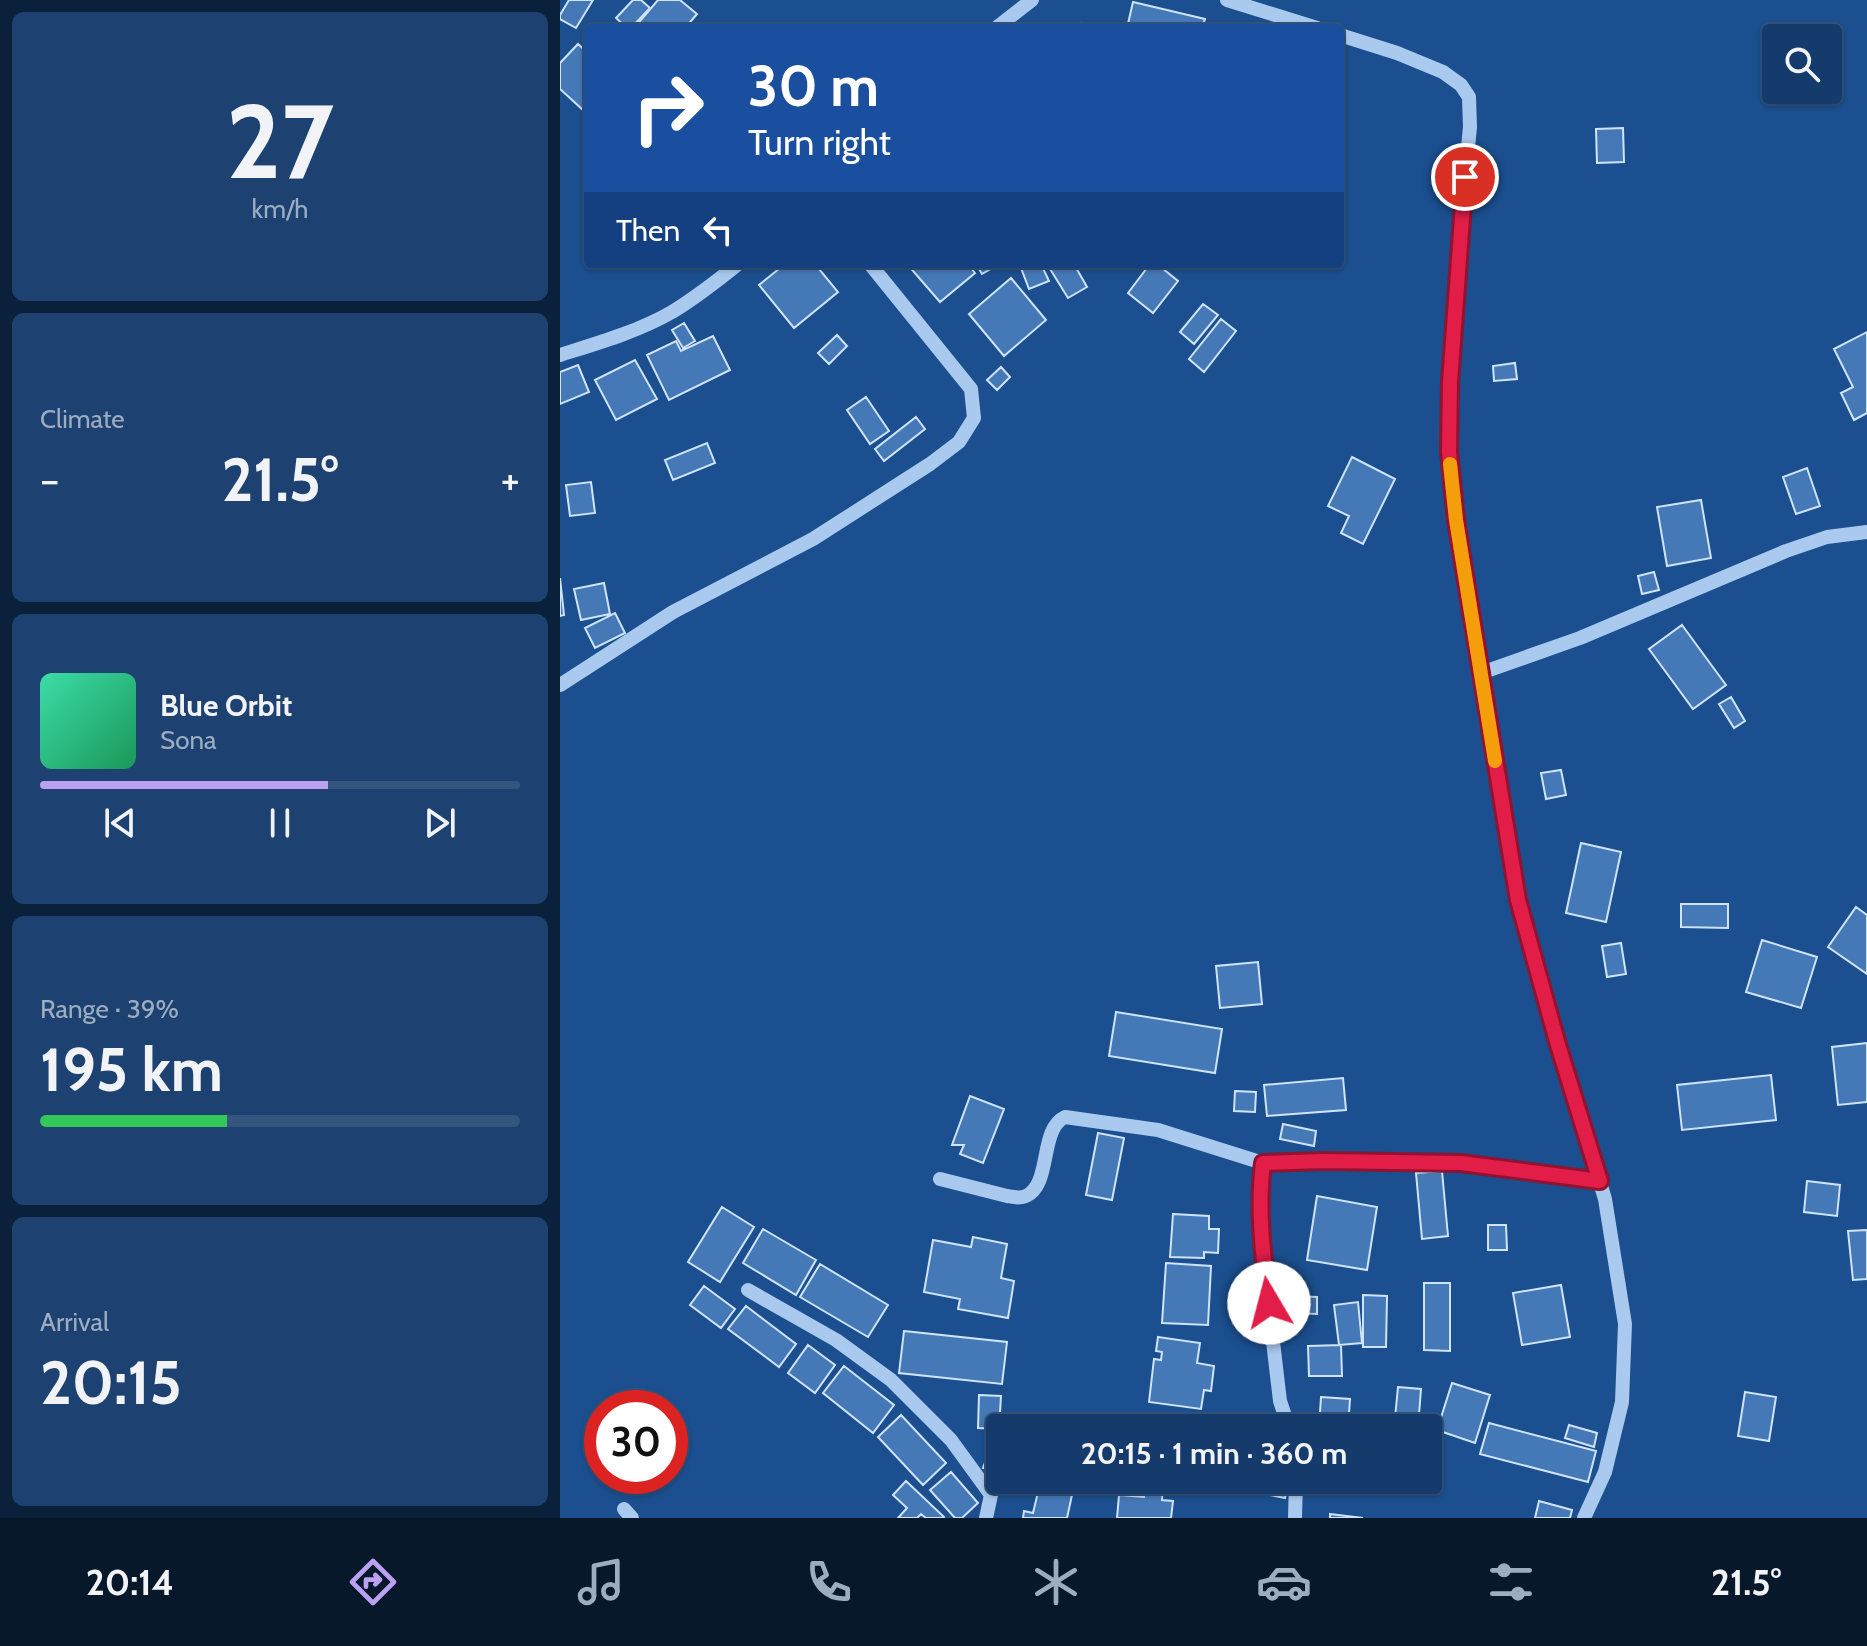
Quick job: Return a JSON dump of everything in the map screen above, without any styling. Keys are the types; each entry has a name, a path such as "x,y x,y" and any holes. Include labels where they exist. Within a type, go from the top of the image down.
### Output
{"street":[{"path":"1001,24 1032,0"},
{"path":"1227,0 1304,24"},
{"path":"1344,36 1435,68 1461,85 1469,97 1470,127 1450,382 1449,452 1456,520 1518,900 1605,1199 1625,1324 1622,1402 1605,1472 1584,1518"},
{"path":"560,355 600,343 669,314 697,297 733,268"},
{"path":"560,685 673,612 813,539 959,442 974,418 971,389 873,268"},
{"path":"1481,673 1580,638 1786,551 1827,537 1867,532"},
{"path":"940,1179 1007,1196 1026,1196 1039,1181 1056,1125 1065,1117 1158,1130 1263,1163 1461,1163 1600,1181"},
{"path":"1263,1163 1259,1191 1263,1257 1280,1401 1284,1414"},
{"path":"748,1290 836,1340 891,1380 951,1440 991,1495 986,1518"},
{"path":"1295,1518 1296,1494"}],"building":[{"path":"569,0 593,0 576,28 560,19"},
{"path":"633,0 641,0 650,8 635,24 623,24 616,18"},
{"path":"658,0 680,0 697,14 688,24 637,24"},
{"path":"1133,2 1205,19 1203,24 1128,24"},
{"path":"578,44 584,49 583,110 560,89 560,63"},
{"path":"1623,128 1624,162 1597,163 1596,129"},
{"path":"780,268 818,268 838,292 794,328 759,285"},
{"path":"910,268 971,268 975,273 940,302"},
{"path":"978,268 992,268 982,274"},
{"path":"1021,268 1043,268 1049,281 1029,289"},
{"path":"1049,268 1076,268 1087,287 1068,298"},
{"path":"1147,268 1162,268 1178,281 1153,313 1128,293"},
{"path":"1011,278 1046,320 1004,356 969,314"},
{"path":"1203,304 1218,315 1194,344 1180,332"},
{"path":"1221,319 1236,331 1204,372 1189,359"},
{"path":"684,323 695,341 683,348 672,330"},
{"path":"1867,332 1867,413 1854,420 1841,393 1853,387 1834,349"},
{"path":"837,335 847,346 829,364 818,353"},
{"path":"713,336 730,370 669,400 647,355 676,341 681,351"},
{"path":"635,360 657,399 616,420 595,380"},
{"path":"1515,363 1517,379 1494,381 1493,366"},
{"path":"578,365 589,392 560,404 560,372"},
{"path":"1001,367 1010,377 997,390 987,380"},
{"path":"866,397 889,431 870,444 847,410"},
{"path":"916,417 925,429 884,461 875,449"},
{"path":"707,443 715,463 673,480 665,460"},
{"path":"1352,457 1395,479 1363,544 1341,533 1349,516 1328,506"},
{"path":"1807,468 1820,506 1796,514 1783,477"},
{"path":"591,482 595,513 570,516 566,485"},
{"path":"1701,500 1711,558 1667,566 1657,507"},
{"path":"1654,572 1659,590 1642,594 1638,576"},
{"path":"560,578 564,615 560,616"},
{"path":"604,583 610,614 581,620 574,589"},
{"path":"615,613 625,633 595,648 585,628"},
{"path":"1682,625 1726,685 1693,709 1649,649"},
{"path":"1731,697 1745,721 1734,728 1719,704"},
{"path":"1561,770 1566,795 1546,799 1541,773"},
{"path":"1581,843 1621,852 1606,922 1566,913"},
{"path":"1681,904 1728,904 1728,928 1681,927"},
{"path":"1856,907 1867,915 1867,974 1828,947"},
{"path":"1762,940 1817,957 1801,1008 1746,992"},
{"path":"1621,943 1626,974 1607,977 1602,946"},
{"path":"1258,962 1262,1004 1220,1008 1216,966"},
{"path":"1116,1012 1222,1029 1215,1073 1109,1056"},
{"path":"1867,1043 1867,1102 1838,1105 1832,1047"},
{"path":"1771,1075 1776,1120 1682,1130 1677,1085"},
{"path":"1343,1078 1346,1110 1267,1116 1264,1085"},
{"path":"1235,1091 1256,1092 1255,1112 1234,1111"},
{"path":"970,1096 1004,1109 983,1163 960,1154 964,1145 952,1145"},
{"path":"1283,1124 1316,1131 1314,1146 1280,1139"},
{"path":"1098,1133 1124,1138 1112,1200 1086,1195"},
{"path":"1442,1171 1448,1236 1422,1239 1416,1173"},
{"path":"1807,1181 1840,1185 1837,1216 1804,1212"},
{"path":"1317,1196 1377,1207 1367,1270 1307,1260"},
{"path":"722,1207 754,1227 720,1282 688,1262"},
{"path":"1173,1214 1209,1216 1209,1229 1219,1229 1218,1253 1204,1252 1204,1258 1170,1257"},
{"path":"1488,1225 1506,1225 1507,1250 1488,1250"},
{"path":"763,1229 816,1260 796,1295 743,1263"},
{"path":"1867,1230 1867,1279 1853,1280 1848,1231"},
{"path":"973,1237 1007,1244 1001,1278 1014,1281 1008,1318 958,1309 960,1299 924,1292 933,1240 971,1247"},
{"path":"1166,1263 1211,1266 1208,1325 1162,1323"},
{"path":"820,1264 888,1305 868,1337 800,1297"},
{"path":"1424,1283 1450,1283 1450,1351 1424,1350"},
{"path":"1561,1285 1570,1337 1522,1345 1513,1293"},
{"path":"704,1286 735,1309 721,1328 690,1305"},
{"path":"1363,1295 1387,1296 1386,1347 1363,1347"},
{"path":"1294,1296 1317,1297 1317,1314 1293,1313"},
{"path":"1358,1302 1362,1343 1339,1345 1334,1305"},
{"path":"746,1306 796,1344 779,1367 728,1329"},
{"path":"904,1331 1007,1342 1002,1384 899,1373"},
{"path":"1158,1337 1200,1343 1197,1363 1214,1366 1211,1391 1204,1390 1201,1409 1149,1402 1154,1359 1161,1360 1162,1352 1156,1351"},
{"path":"808,1345 835,1365 815,1393 788,1373"},
{"path":"1341,1345 1342,1376 1309,1376 1308,1346"},
{"path":"844,1366 894,1405 873,1433 823,1393"},
{"path":"1452,1383 1490,1395 1475,1443 1442,1432 1442,1414"},
{"path":"1398,1387 1421,1389 1419,1414 1395,1414"},
{"path":"1745,1392 1776,1397 1769,1441 1738,1436"},
{"path":"979,1395 1001,1396 1000,1414 986,1414 986,1428 978,1428"},
{"path":"1321,1397 1350,1399 1349,1414 1320,1414"},
{"path":"901,1415 946,1463 923,1485 878,1437"},
{"path":"1489,1423 1596,1451 1588,1482 1480,1454"},
{"path":"1569,1425 1597,1433 1594,1447 1565,1438"},
{"path":"951,1472 978,1503 962,1518 955,1518 930,1490"},
{"path":"906,1481 944,1517 926,1518 921,1514 917,1518 898,1518 907,1508 893,1495"},
{"path":"1038,1494 1072,1495 1067,1518 1023,1518 1024,1511 1033,1513"},
{"path":"1144,1494 1162,1494 1162,1500 1173,1501 1171,1518 1117,1518 1119,1495 1144,1497"},
{"path":"1265,1494 1286,1494 1285,1498"},
{"path":"1539,1501 1572,1510 1570,1518 1535,1518"},
{"path":"1330,1514 1363,1518 1330,1518"}],"slow traffic":[{"path":"1450,464 1456,520 1495,761"}],"route":[{"path":"1269,1303 1259,1191 1263,1163 1461,1163 1600,1181 1518,900 1456,520 1449,452 1450,382 1465,177"}]}
